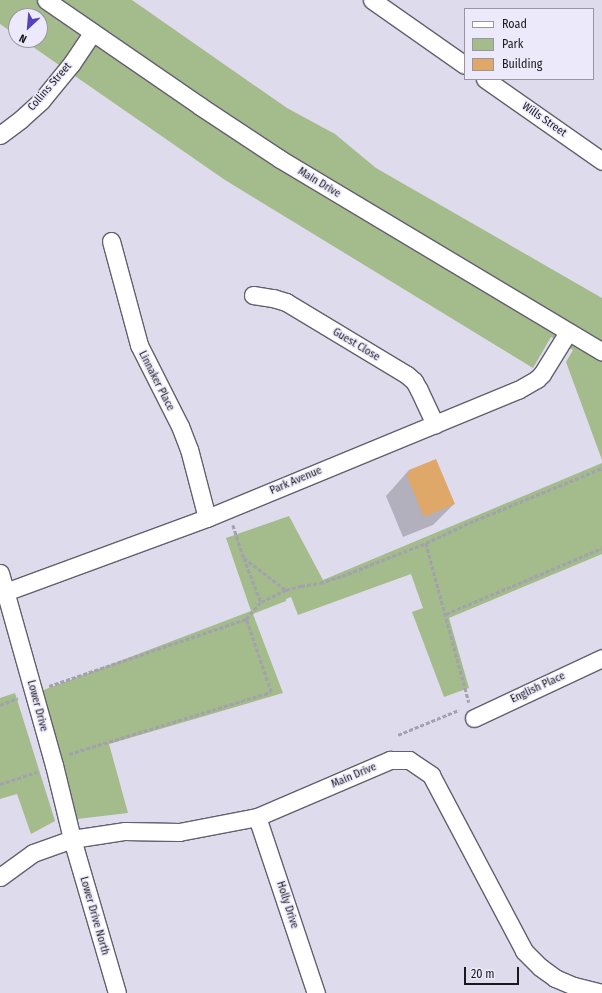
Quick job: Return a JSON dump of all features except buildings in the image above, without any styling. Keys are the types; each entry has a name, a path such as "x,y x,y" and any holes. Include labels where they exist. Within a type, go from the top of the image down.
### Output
{"street":[{"name":"Main Drive","path":"46,0 280,159 602,352"},
{"path":"372,0 464,64"},
{"name":"Collins Street","path":"0,135 21,119 40,101 72,63 93,32"},
{"name":"Wills Street","path":"486,80 602,161"},
{"name":"Linnaker Place","path":"110,241 138,346 180,426 189,449 207,518"},
{"name":"Guest Close","path":"253,296 273,298 286,302 407,375 414,381 435,424"},
{"name":"Park Avenue","path":"3,593 207,518 518,390 537,379 568,332"},
{"name":"Lower Drive","path":"0,573 3,593 54,765 72,839"},
{"name":"English Place","path":"472,712 602,658"},
{"name":"Main Drive","path":"0,877 33,853 72,839 125,831 179,832 257,817 390,760 410,760 431,775 524,951 540,967 555,978 597,993"},
{"name":"Holly Drive","path":"257,817 316,993"},
{"name":"Lower Drive North","path":"72,839 117,993"}],"path":[{"path":"33,692 246,619 261,602 286,590 320,583 342,576 426,543 464,525 602,468"},
{"path":"232,521 261,602"},
{"path":"398,736 472,712 426,543"},
{"path":"446,614 602,548"},
{"path":"244,558 286,590"},
{"path":"0,784 54,765 64,755 271,692 246,619"}],"green space":[{"path":"0,0 132,0 287,108 335,134 376,168 602,298 602,460 566,362 573,350 551,337 533,368 225,180 35,48 48,48 48,8 8,8 8,30 0,24"},
{"path":"602,463 602,554 449,618 469,688 444,697 412,612 423,608 411,574 298,615 291,597 286,599 286,601 253,614 283,693 109,744 128,813 77,819 41,691 251,611 226,538 289,516 323,580"},
{"path":"15,693 55,821 31,834 17,794 0,799 0,698"}]}
